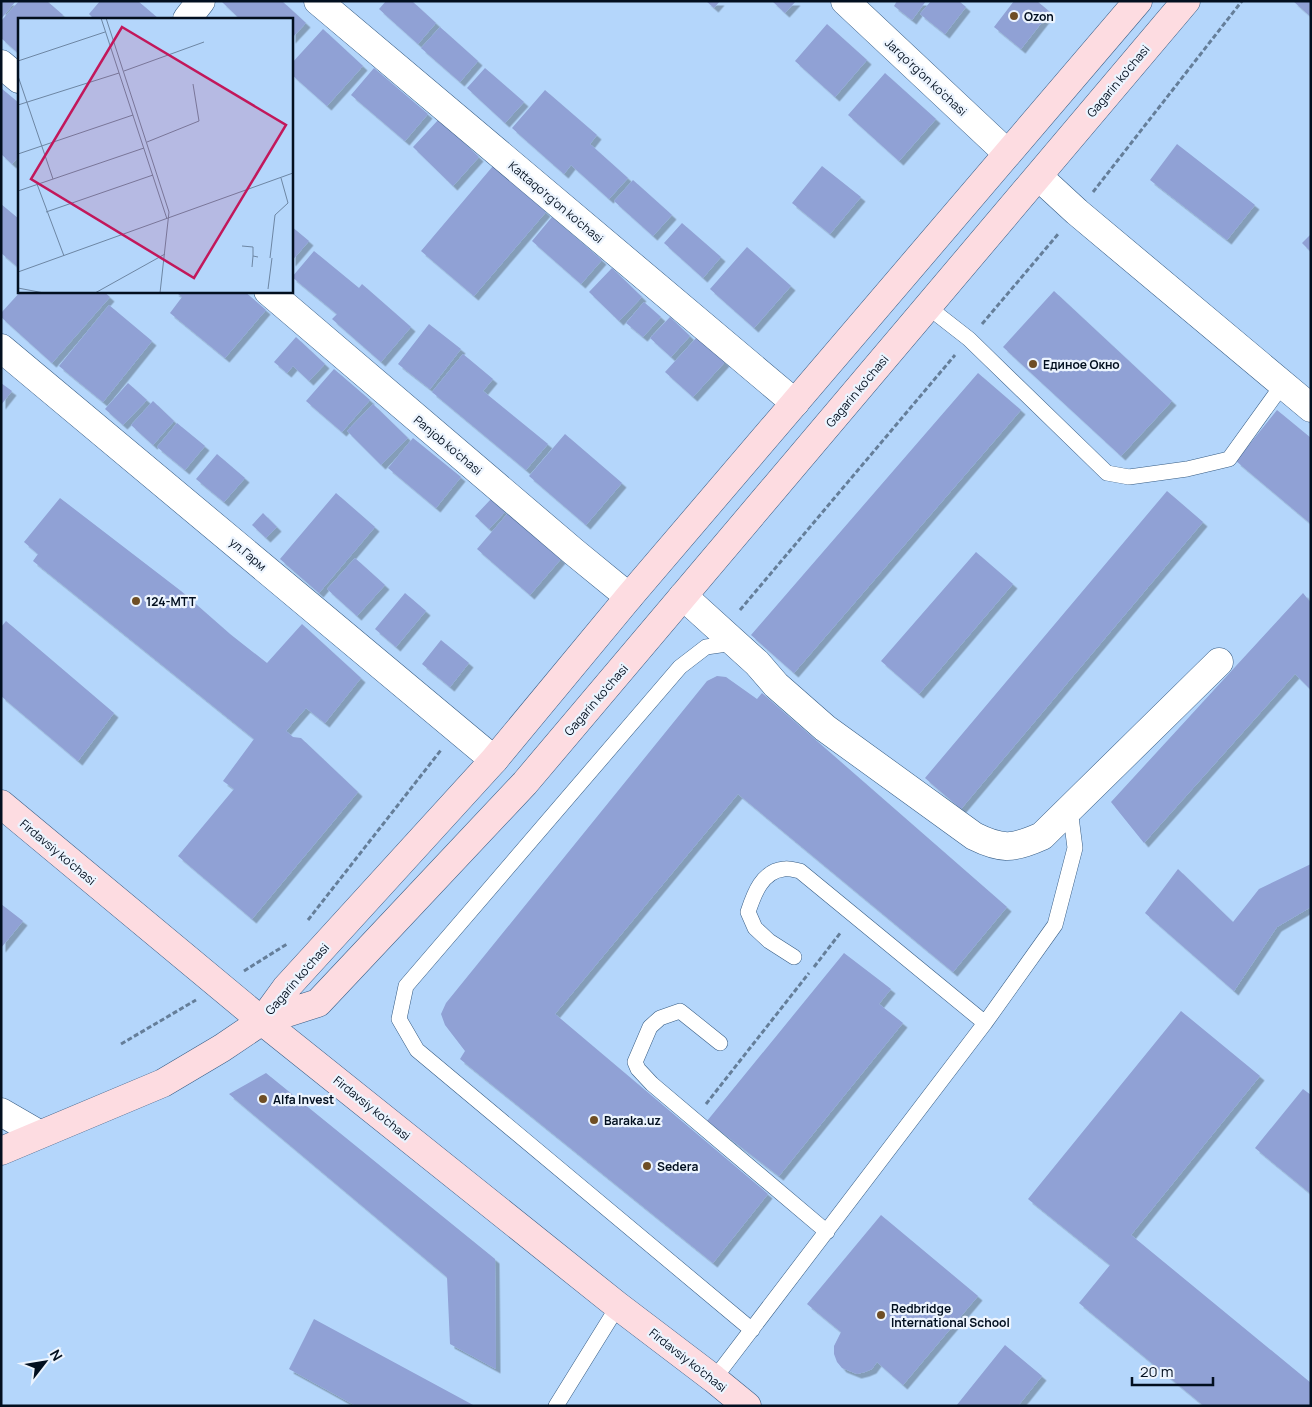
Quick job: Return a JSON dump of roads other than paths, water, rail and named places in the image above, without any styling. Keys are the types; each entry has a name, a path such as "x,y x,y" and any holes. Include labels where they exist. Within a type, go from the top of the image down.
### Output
{"main road":[{"name":"Gagarin ko'chasi","path":"262,1021 286,988 494,760 629,597 1138,1"},
{"name":"Gagarin ko'chasi","path":"262,1021 318,1003 525,783 1186,1"},
{"name":"Firdavsiy ko'chasi","path":"1,804 262,1021 618,1306 747,1406"},
{"path":"1,1150 163,1083 222,1048 262,1021"}],"street":[{"path":"188,18 201,1"},
{"name":"Kattaqo'rg'on ko'chasi","path":"318,1 795,403"},
{"name":"Jarqo'rg'on ko'chasi","path":"845,1 1007,153"},
{"path":"1,64 18,78"},
{"path":"1039,177 1311,408"},
{"name":"Panjob ko'chasi","path":"269,292 629,597"},
{"name":"ул.Гарм","path":"1,348 494,760"},
{"path":"683,596 758,663 776,685 825,728 974,836 988,843 1007,847 1025,844 1042,836 1219,662"},
{"path":"1,1112 39,1134"}],"lane":[{"path":"928,307 969,340 1107,473 1129,477 1187,469 1229,459 1283,384"},
{"path":"728,637 706,646 680,666 406,986 399,1020 417,1050 752,1330"},
{"path":"714,1379 985,1023 1055,925 1075,848 1070,809"},
{"path":"794,957 769,941 756,928 748,912 755,892 769,873 785,869 800,871 985,1023"},
{"path":"720,1043 680,1012 660,1018 650,1026 635,1062 638,1070 652,1084 827,1232"},
{"path":"556,1406 618,1306"}],"place":[{"name":"Ozon","path":"1014,16"},
{"name":"Единое Окно","path":"1033,364"},
{"name":"124-MTT","path":"136,601"},
{"name":"Alfa Invest","path":"263,1099"},
{"name":"Baraka.uz","path":"594,1120"},
{"name":"Sedera","path":"647,1166"},
{"name":"Redbridge International School","path":"881,1315"}]}
